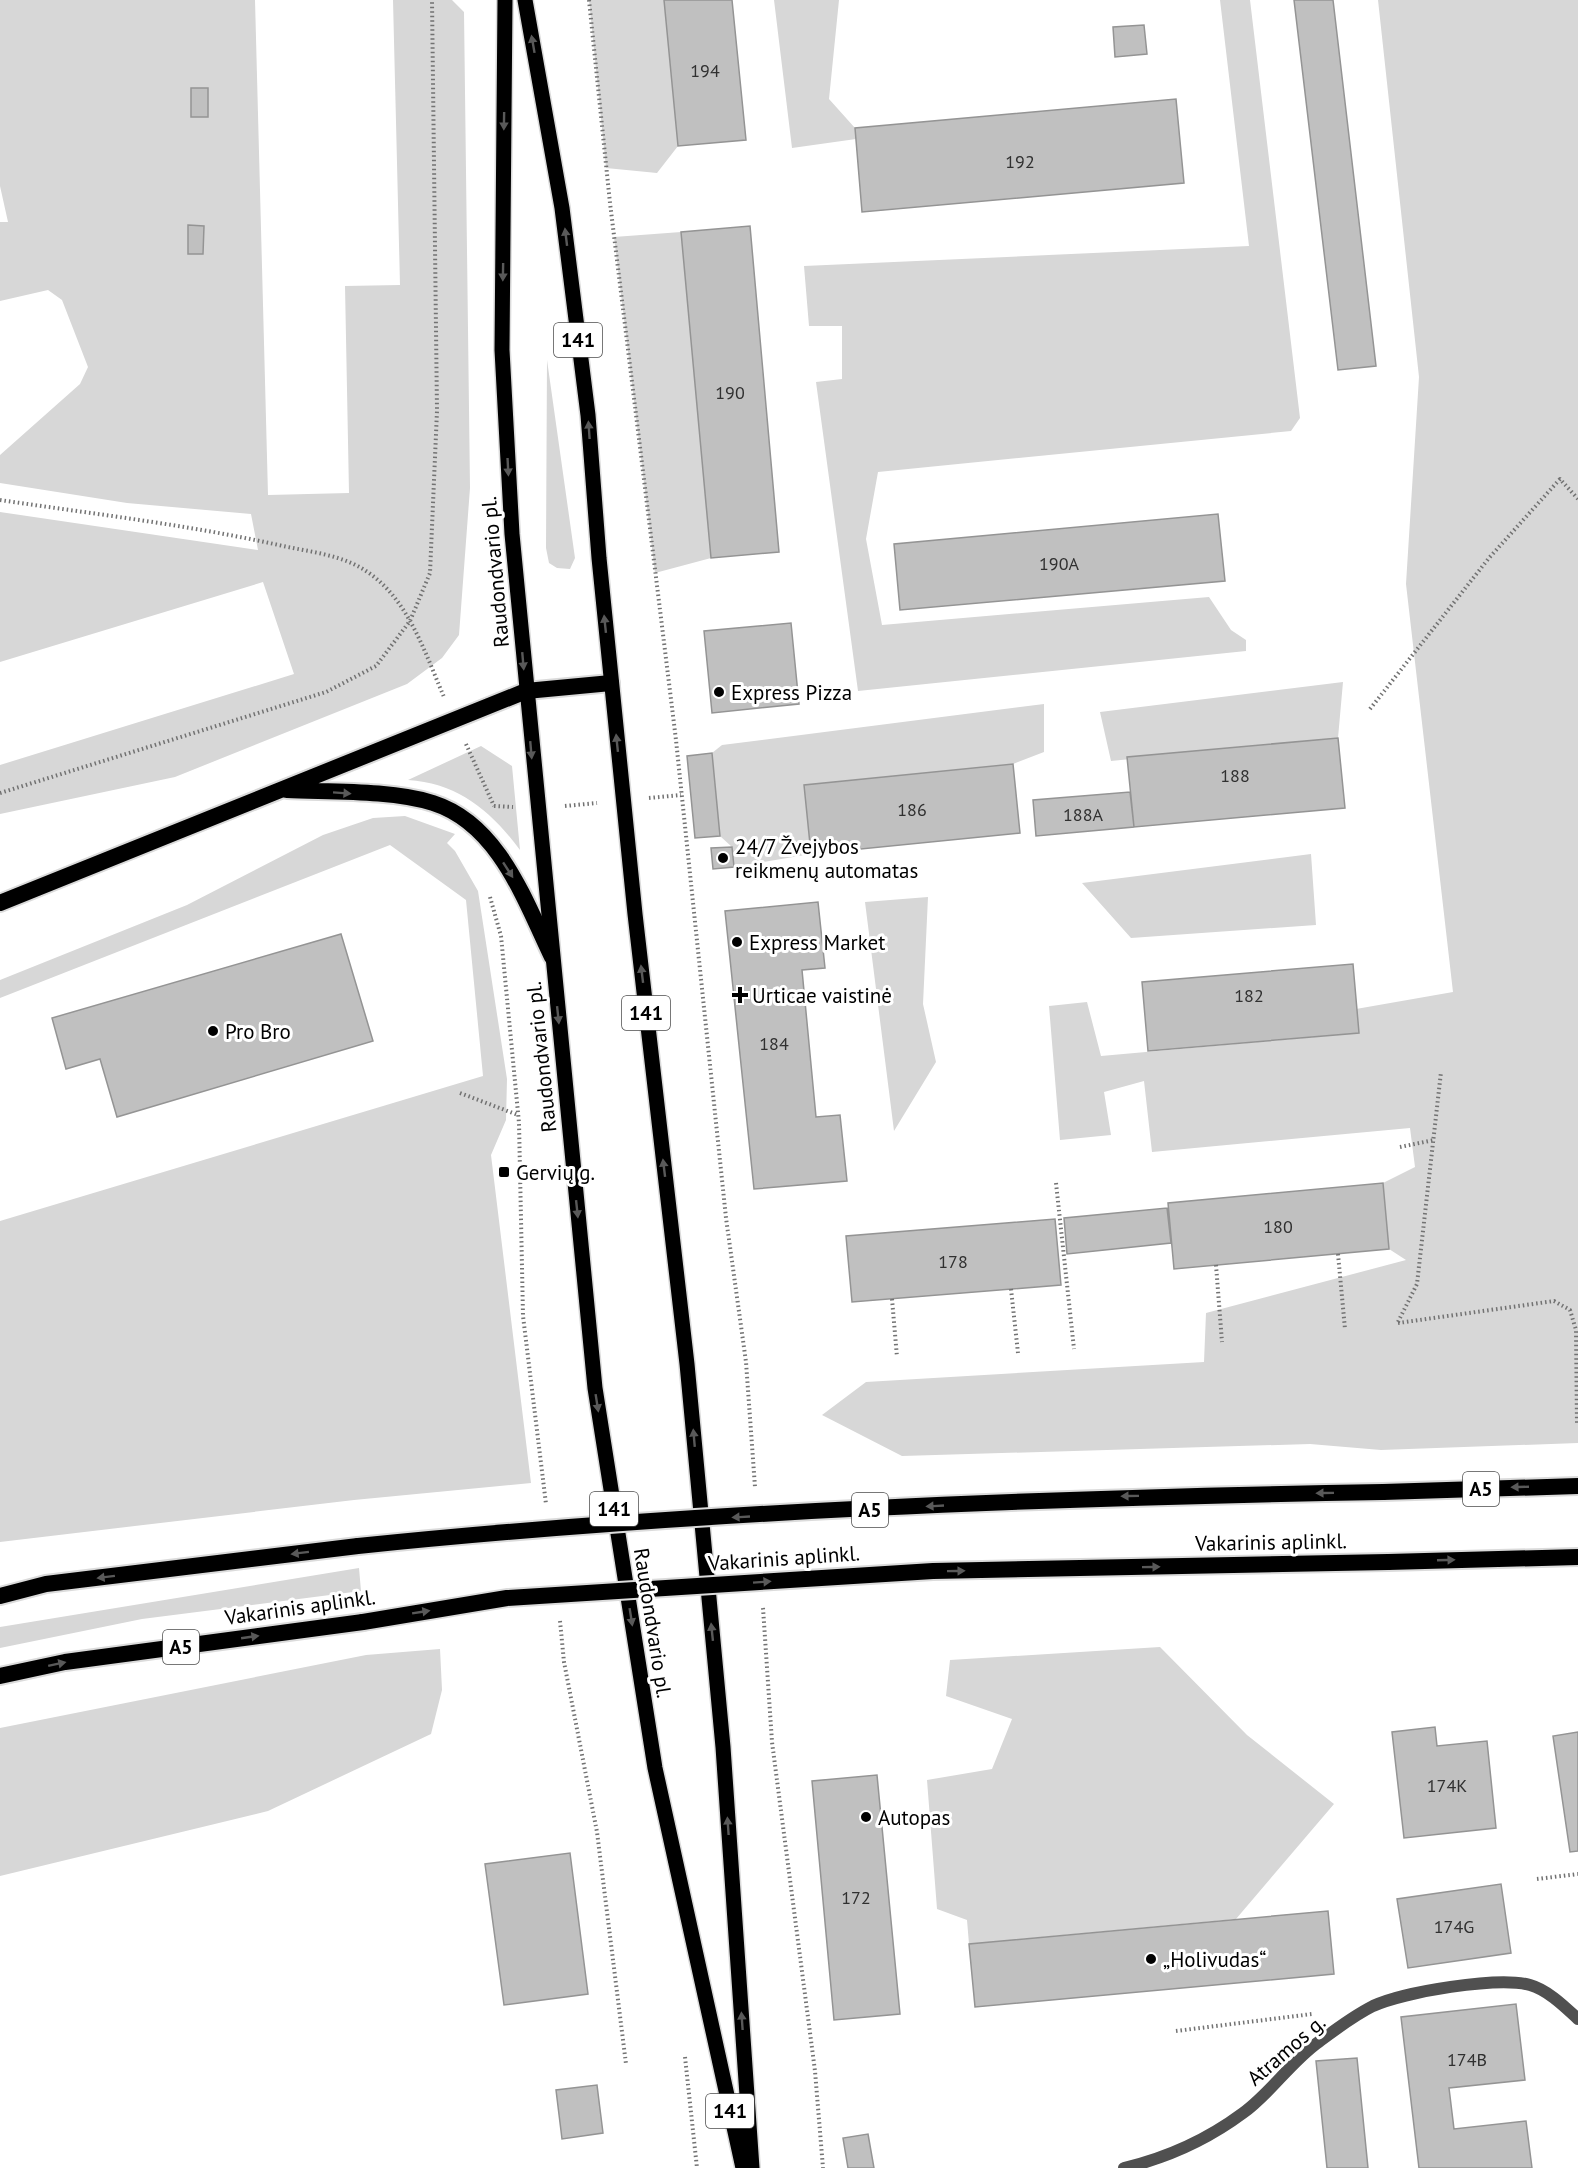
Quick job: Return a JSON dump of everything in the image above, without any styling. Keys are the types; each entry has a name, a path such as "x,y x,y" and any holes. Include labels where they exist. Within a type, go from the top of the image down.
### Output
{"highway":[{"path":"0,903 526,691 611,683"},
{"path":"283,789 394,797 433,803 475,826 489,842 516,883 552,957"},
{"name":"Vakarinis aplinkl.","path":"0,1596 46,1584 358,1546 525,1529 1090,1497 1578,1486"},
{"name":"Vakarinis aplinkl.","path":"0,1676 65,1662 363,1622 507,1598 933,1571 1578,1557"},
{"path":"0,1587 46,1584"}],"main road":[{"name":"Raudondvario pl.","path":"505,0 502,350 512,534 595,1388 655,1768 743,2168"},
{"name":"141","path":"525,0 562,208 588,415 611,683"},
{"path":"611,683 623,801"},
{"name":"141","path":"623,801 687,1364 723,1747 752,2168"}],"street":[{"name":"Atramos g.","path":"1124,2168 1145,2163 1204,2139 1244,2113 1317,2043 1373,2006 1396,1998 1500,1982 1531,1985 1560,2003 1578,2019"}],"path":[{"path":"0,794 326,692 376,666 410,621 430,573 437,411 432,0"},
{"path":"589,0 610,204 681,795 726,1218 746,1362 755,1493"},
{"path":"1370,709 1489,558 1560,479 1578,499"},
{"path":"0,500 239,536 341,559 366,571 391,593 410,621"},
{"path":"494,806 537,808 681,795"},
{"path":"489,894 501,936 518,1115 523,1316 547,1511"},
{"path":"1441,1072 1417,1284 1398,1323 1554,1301 1570,1310 1576,1330 1577,1424"},
{"path":"460,1093 518,1115"},
{"path":"1400,1147 1434,1140"},
{"path":"1056,1183 1074,1349"},
{"path":"1338,1254 1345,1329"},
{"path":"1216,1265 1222,1342"},
{"path":"1011,1289 1018,1353"},
{"path":"892,1299 897,1357"},
{"path":"762,1600 772,1742 814,2071 823,2168"},
{"path":"559,1616 564,1662 597,1832 626,2064"},
{"path":"1537,1879 1578,1874"},
{"path":"1176,2031 1315,2014"},
{"path":"685,2057 697,2168"}],"shaded area":[{"path":"0,0 255,0 268,495 349,493 345,286 400,285 393,0 452,0 464,12 470,488 459,635 442,658 407,684 175,777 0,814 0,765 294,674 263,582 0,662 0,512 258,550 251,514 127,503 0,483 0,455 80,384 88,367 62,300 48,290 0,301 0,222 8,222 0,186"},
{"path":"589,0 664,0 678,146 657,173 606,168"},
{"path":"774,0 839,0 829,99 855,128 856,139 792,148"},
{"path":"1220,0 1250,0 1300,418 1291,431 878,472 866,539 882,625 1209,597 1231,630 1246,640 1246,651 858,691 816,382 842,379 842,326 809,326 804,266 1249,246"},
{"path":"1378,0 1578,0 1578,1443 1381,1450 1310,1444 902,1456 822,1415 866,1382 1204,1362 1206,1313 1406,1260 1389,1249 1383,1183 1415,1167 1410,1128 1152,1152 1144,1081 1104,1092 1111,1135 1060,1140 1049,1006 1087,1002 1101,1056 1358,1033 1356,1009 1453,992 1406,584 1419,377"},
{"path":"681,232 711,558 655,573 614,237"},
{"path":"547,360 575,558 570,569 557,568 549,563 546,548"},
{"path":"1343,682 1338,738 1111,761 1100,712"},
{"path":"1044,704 1044,752 1013,764 804,785 811,854 734,867 732,847 720,836 712,753 722,745"},
{"path":"481,746 512,766 520,850 497,823 472,801 443,787 408,780"},
{"path":"405,816 455,834 447,843 455,851 478,891 507,1079 506,1120 491,1155 531,1483 354,1500 0,1542 0,1221 483,1076 466,900 390,845 0,998 0,980 187,905 323,835 373,818"},
{"path":"1311,854 1316,925 1131,938 1082,883"},
{"path":"928,897 923,1004 936,1062 894,1131 865,902"},
{"path":"359,1568 361,1591 142,1619 0,1648 0,1627"},
{"path":"1160,1647 1247,1735 1334,1804 1236,1919 969,1944 967,1920 937,1909 927,1780 992,1769 1012,1719 946,1696 950,1660"},
{"path":"440,1649 442,1690 431,1734 268,1811 0,1876 0,1728 366,1655"}],"building":[{"path":"664,0 732,0 746,140 678,146"},
{"path":"1294,0 1333,0 1376,366 1338,370"},
{"path":"1144,25 1147,54 1115,57 1113,27"},
{"path":"191,88 208,88 208,117 191,117"},
{"path":"1176,99 1184,183 862,212 855,128"},
{"path":"188,225 204,226 203,254 188,254"},
{"path":"750,226 779,552 711,558 681,232"},
{"path":"1218,514 1225,581 900,610 894,544"},
{"path":"791,623 799,704 712,713 704,631"},
{"path":"1338,738 1345,808 1134,827 1127,757"},
{"path":"712,753 720,836 695,838 687,756"},
{"path":"1013,764 1020,833 811,854 804,785"},
{"path":"1130,792 1134,827 1036,836 1033,800"},
{"name":"24/7 Žvejybos reikmenų automatas","path":"732,847 734,867 713,869 711,848"},
{"path":"818,902 825,968 802,970 816,1117 840,1115 847,1181 754,1189 725,911"},
{"name":"Pro Bro","path":"341,934 373,1041 117,1117 100,1059 66,1069 52,1018"},
{"path":"1353,964 1359,1033 1148,1051 1142,982"},
{"path":"1383,1183 1389,1249 1174,1269 1168,1203"},
{"path":"1167,1208 1171,1243 1067,1254 1064,1218"},
{"path":"1055,1219 1061,1285 852,1302 846,1236"},
{"path":"1435,1727 1437,1746 1487,1741 1496,1828 1404,1838 1392,1732"},
{"path":"1578,1732 1578,1851 1570,1852 1553,1736"},
{"path":"877,1775 900,2014 834,2020 812,1781"},
{"path":"570,1853 588,1994 504,2005 485,1864"},
{"path":"1501,1884 1511,1953 1408,1968 1397,1899"},
{"name":"„Holivudas“","path":"1328,1911 1334,1974 975,2007 969,1944"},
{"path":"1516,2004 1525,2080 1449,2088 1454,2129 1526,2121 1532,2168 1419,2168 1401,2017"},
{"path":"1357,2058 1368,2168 1327,2168 1316,2061"},
{"path":"597,2085 603,2133 562,2139 556,2090"},
{"path":"868,2134 874,2168 848,2168 843,2138"}],"place":[{"name":"Express Pizza","path":"719,692"},
{"name":"24/7 Žvejybos reikmenų automatas","path":"723,858"},
{"name":"Express Market","path":"737,942"},
{"name":"Urticae vaistinė","path":"740,995"},
{"name":"Pro Bro","path":"213,1031"},
{"name":"Gervių g.","path":"504,1172"},
{"name":"Autopas","path":"866,1817"},
{"name":"„Holivudas“","path":"1151,1959"}]}
